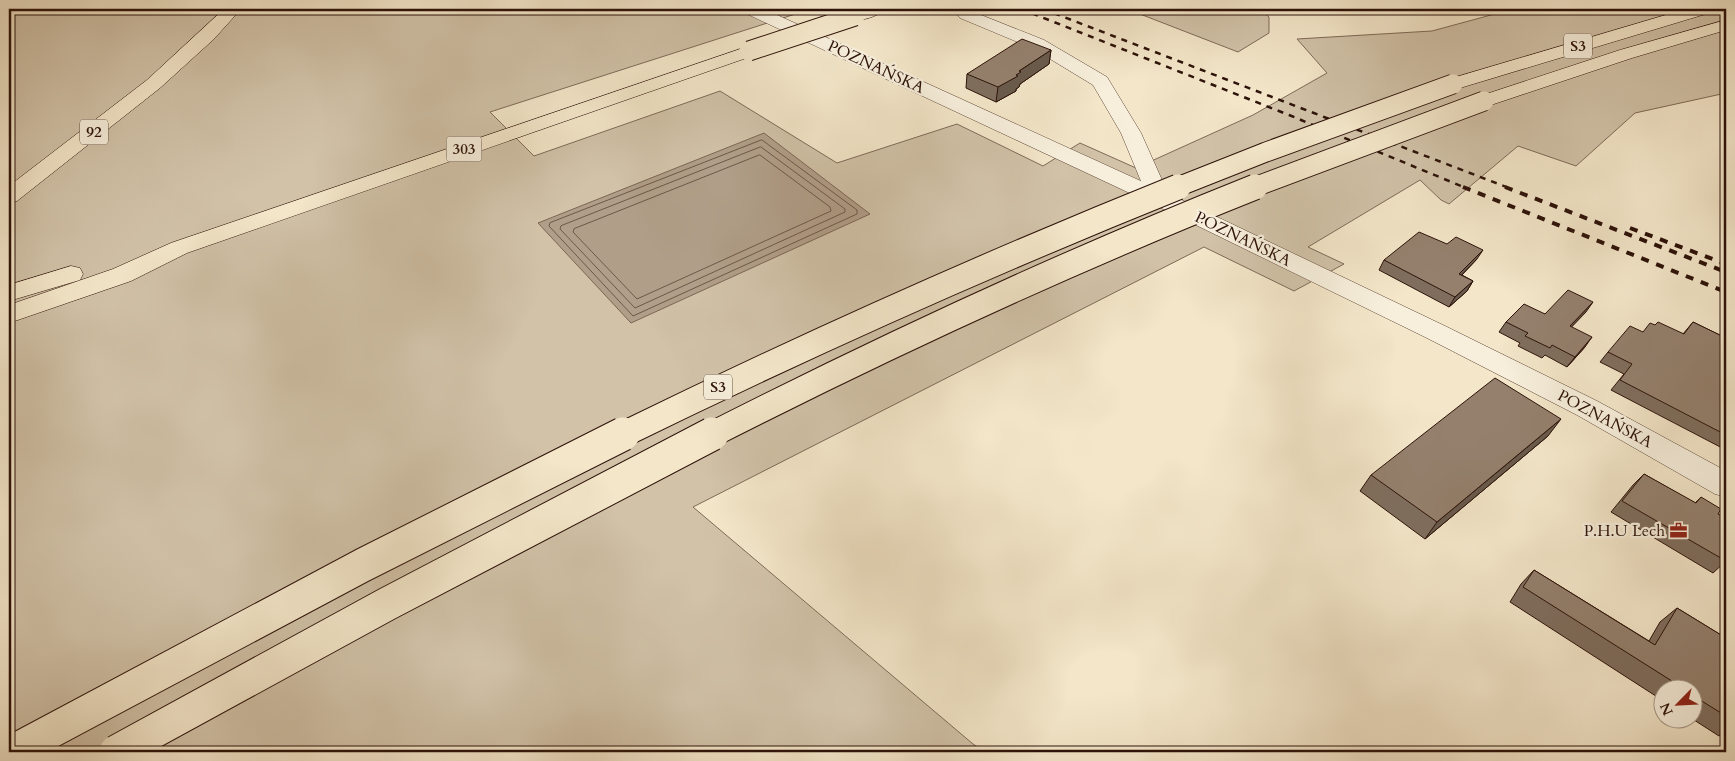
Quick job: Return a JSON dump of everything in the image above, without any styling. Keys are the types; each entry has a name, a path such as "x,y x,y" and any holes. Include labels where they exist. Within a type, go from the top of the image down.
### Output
{"main road":[{"name":"92","path":"9,196 112,118 177,64 233,9"},
{"name":"303","path":"9,314 122,276 179,248 876,9"},
{"name":"S3","path":"12,752 295,599 475,507 727,383 993,262 1203,176 1380,109 1453,84 1703,9"},
{"name":"S3","path":"116,752 328,634 490,548 752,414 1021,286 1232,196 1325,159 1484,101 1626,54 1726,25"},
{"name":"303","path":"9,292 118,258 179,248"}],"street":[{"name":"POZNAŃSKA","path":"751,9 1158,198 1436,332 1587,408 1726,485"},
{"path":"966,14 1038,44 1072,62 1100,81 1131,133 1158,198"}],"shaded area":[{"path":"9,9 811,9 490,112 534,156 720,91 837,163 957,124 1043,166 1080,143 1136,168 1253,115 1327,73 1297,39 1432,31 1513,9 1726,9 1726,93 1635,113 1576,166 1518,146 1449,204 1441,200 1420,180 1308,247 1344,264 1294,291 1204,247 693,507 973,744 985,752 9,752"},
{"path":"1127,9 1260,9 1269,17 1269,33 1238,52"}],"water":[{"path":"764,133 870,214 631,323 538,223"}],"building":[{"path":"1022,39 1051,50 1019,71 1021,72 1016,75 1018,76 998,87 967,74"},
{"path":"1419,232 1447,244 1456,237 1483,250 1459,274 1473,281 1455,297 1384,260"},
{"path":"1568,290 1593,302 1570,326 1592,337 1575,357 1552,345 1550,348 1525,336 1528,333 1506,322 1524,304 1545,314"},
{"path":"1658,322 1684,334 1693,322 1726,338 1726,435 1620,380 1632,364 1608,352 1630,326 1643,332 1650,323 1655,325"},
{"path":"1495,378 1561,419 1437,522 1371,475"},
{"path":"1644,474 1696,503 1701,497 1721,509 1718,514 1726,518 1726,561 1622,501"},
{"path":"1534,570 1655,645 1677,608 1726,638 1726,716 1702,701 1702,678 1667,678 1523,587"}],"railway":[{"path":"1021,9 1289,115 1466,188"},
{"path":"1043,9 1509,188"},
{"path":"1463,187 1726,292"},
{"path":"1505,187 1726,272"},
{"path":"1630,228 1726,264"}],"place":[{"name":"P.H.U Lech","path":"1679,531"}]}
